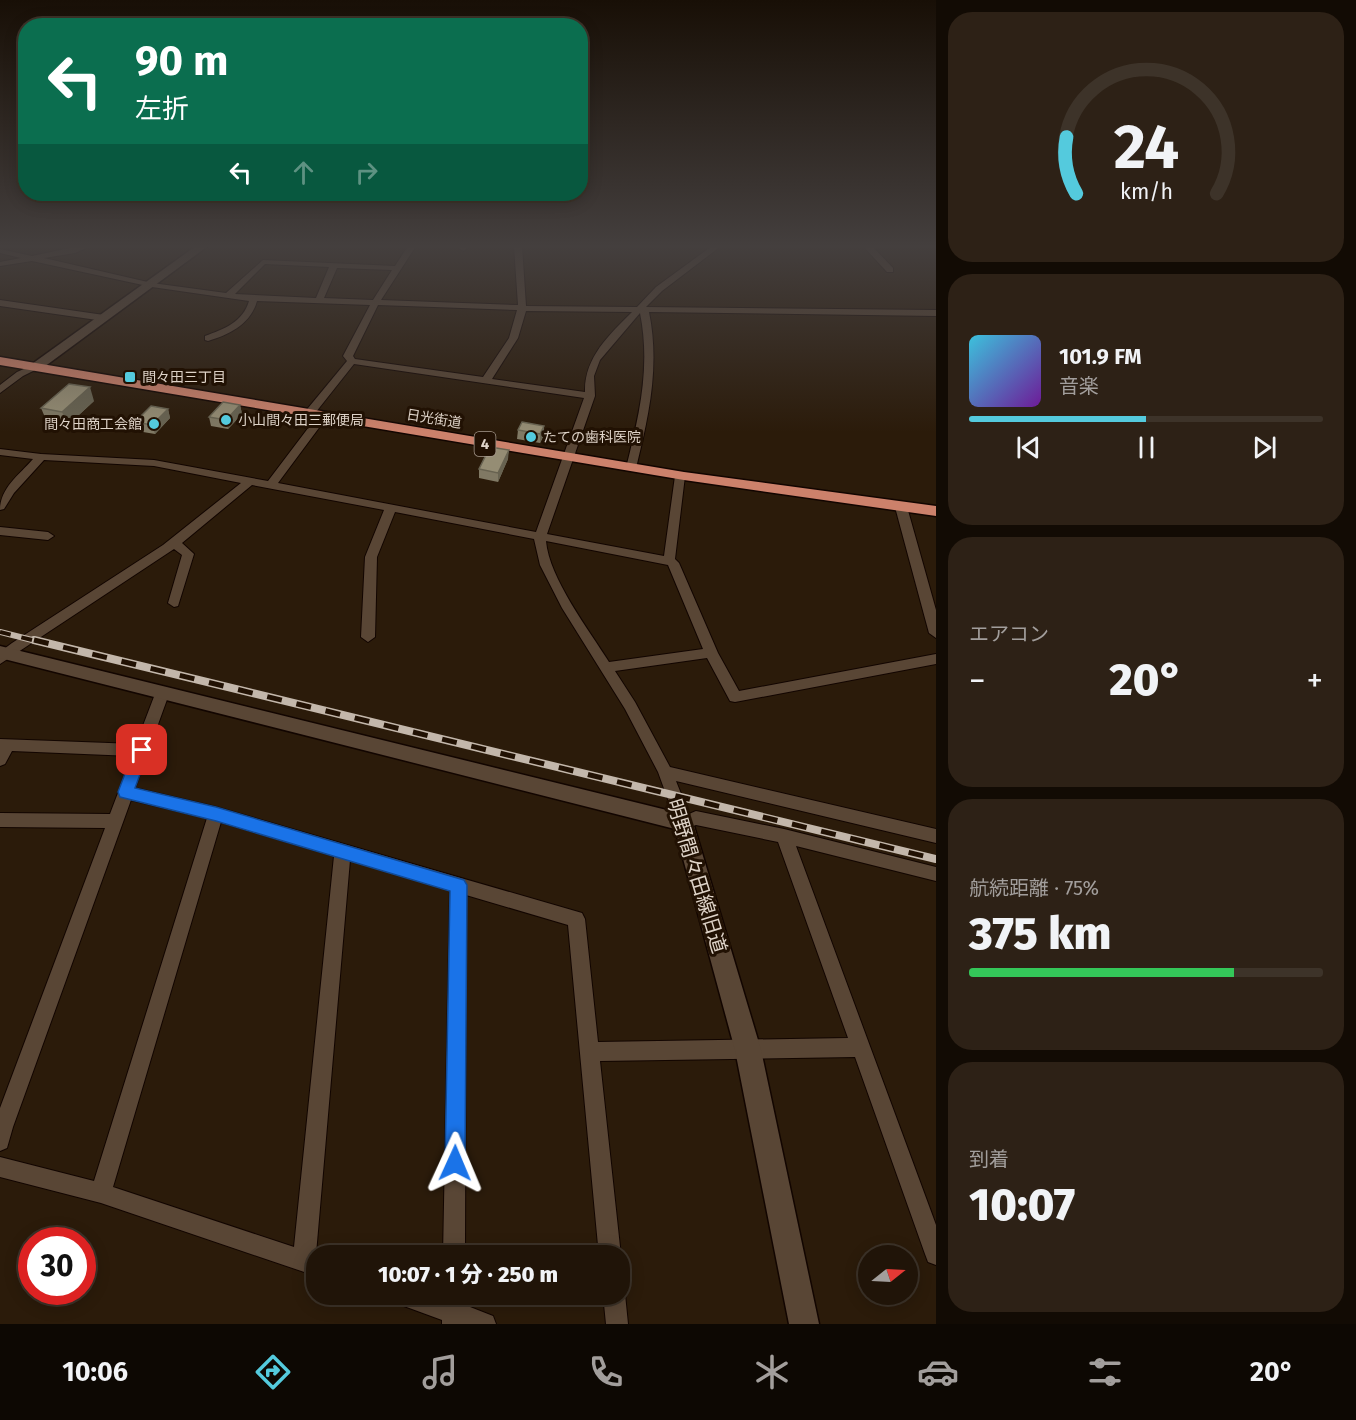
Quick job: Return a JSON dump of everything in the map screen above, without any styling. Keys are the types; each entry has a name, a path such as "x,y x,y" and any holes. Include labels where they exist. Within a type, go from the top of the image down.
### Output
{"highway":[{"name":"日光街道","path":"0,361 680,476 936,511"}],"street":[{"path":"33,308 104,318"},
{"path":"0,390 119,308"},
{"path":"208,338 224,333 242,321 252,312 253,308"},
{"path":"373,308 348,356 352,361 590,396"},
{"path":"517,308 932,313 936,323"},
{"path":"486,381 509,348 522,308"},
{"path":"540,537 590,396 589,376 596,359 641,310"},
{"path":"631,468 650,392 652,371 651,335 641,310"},
{"path":"271,486 352,361"},
{"path":"0,452 41,457 154,463 669,561 673,563 711,653 735,697 936,659"},
{"path":"0,507 10,490 41,457"},
{"path":"669,561 680,476"},
{"path":"2,655 197,528 250,481"},
{"path":"368,637 371,557 391,507"},
{"path":"901,507 936,633"},
{"path":"0,531 48,536"},
{"name":"明野間々田線旧道","path":"540,537 541,550 553,581 567,608 607,667 666,772 684,822 748,1050 804,1324"},
{"path":"174,603 188,554 175,543"},
{"path":"607,667 711,653"},
{"path":"2,655 684,822 696,818 784,836 936,874"},
{"path":"0,1141 3,1127 162,693"},
{"path":"0,760 4,745 142,750"},
{"path":"666,772 936,836"},
{"path":"126,792 216,814 576,919 609,1245"},
{"path":"101,1193 216,814"},
{"path":"0,820 115,821"},
{"path":"784,836 936,1254"},
{"path":"311,1245 343,851"},
{"path":"454,1245 458,885"},
{"path":"590,1053 861,1047"},
{"path":"0,1167 101,1193 306,1262"},
{"path":"437,1305 485,1324"},
{"path":"615,1305 617,1324"}],"building":[{"path":"69,384 90,387 62,412 41,408"},
{"path":"223,402 240,405 226,420 209,417"},
{"path":"151,406 168,409 152,425 135,422"},
{"path":"522,422 544,426 540,434 518,430"},
{"path":"490,447 509,450 498,473 479,469"}],"railway":[{"path":"0,632 40,642"},
{"path":"34,640 936,859"}],"place":[{"name":"間々田三丁目","path":"130,377"},
{"name":"小山間々田三郵便局","path":"226,420"},
{"name":"間々田商工会館","path":"154,424"},
{"name":"たての歯科医院","path":"531,437"}],"route":[{"path":"142,750 126,792 216,814 458,885 455,1163"}]}
